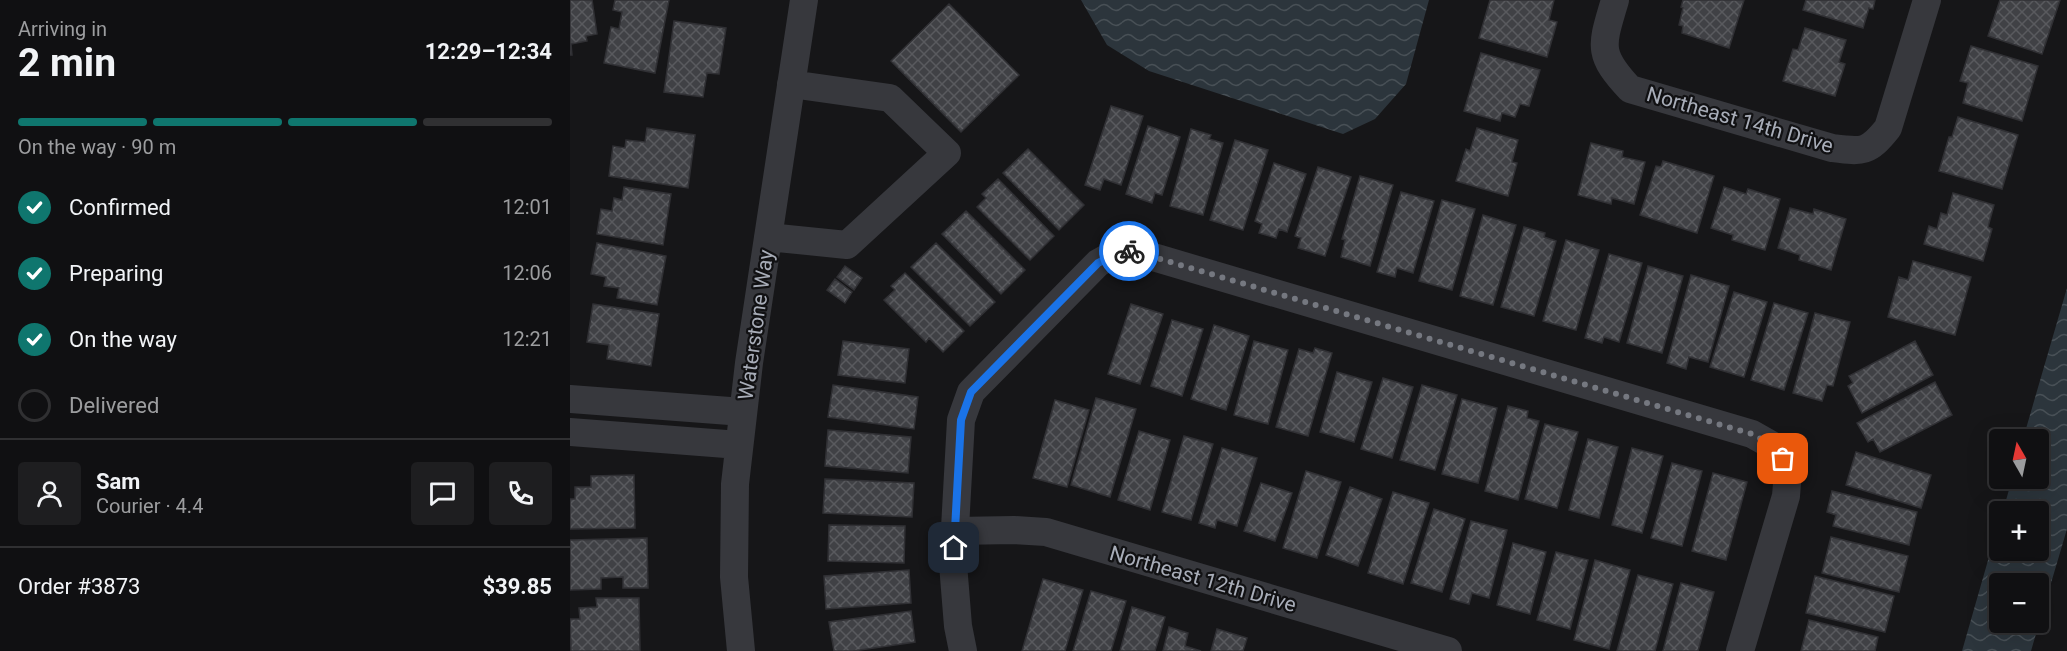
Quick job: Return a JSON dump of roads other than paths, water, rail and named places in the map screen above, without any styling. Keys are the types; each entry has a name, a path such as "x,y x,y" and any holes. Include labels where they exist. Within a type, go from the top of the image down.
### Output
{"street":[{"name":"Waterstone Way","path":"741,651 734,577 735,484 743,411 804,0"},
{"name":"Northeast 14th Drive","path":"1615,0 1603,49 1613,70 1630,89 1833,148 1857,151 1874,146 1888,128 1927,0"},
{"path":"768,237 847,245 946,153 890,98 791,84"},
{"path":"963,651 958,626 953,564 961,420 971,392 1098,263 1116,254 1133,251 1752,434 1777,448 1788,471 1786,496 1740,651"},
{"path":"570,399 743,411"},
{"path":"570,432 739,445"},
{"name":"Northeast 12th Drive","path":"955,531 1046,532 1448,651"}],"water":[{"path":"1081,0 1429,0 1406,84 1375,119 1343,134 1149,71 1107,45"},
{"path":"2067,288 2067,529 2049,590 2049,573 1989,573 1989,633 2036,633 2031,651 1962,651 1989,557 1989,561 2049,561 2049,501 2006,501 2009,489 2049,489 2049,429 2026,429"}]}
